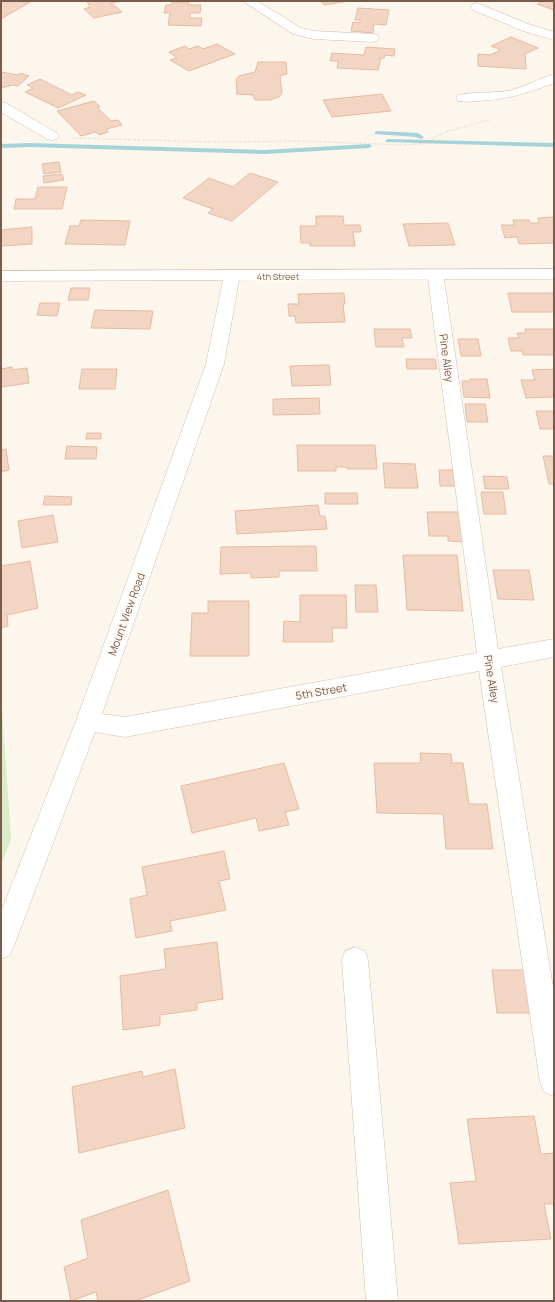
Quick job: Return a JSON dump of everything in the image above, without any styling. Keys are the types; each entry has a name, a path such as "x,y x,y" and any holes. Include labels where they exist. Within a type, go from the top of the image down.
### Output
{"street":[{"path":"249,1 297,31 314,35 373,38"},
{"path":"477,7 527,28 554,36"},
{"path":"463,98 491,97 515,93 554,78"},
{"path":"1,106 52,136"},
{"name":"4th Street","path":"1,276 232,277 554,274"},
{"name":"Pine Alley","path":"435,275 489,661 554,1082"},
{"name":"Mount View Road","path":"1,946 88,720 215,364 232,277"},
{"name":"5th Street","path":"88,720 125,727 554,648"},
{"path":"355,960 382,1301"}],"path":[{"path":"52,136 72,138 218,142 302,141 405,145 432,143 433,138"}],"green space":[{"path":"1,694 11,839 1,865"}],"building":[{"path":"1,1 25,1 30,2 1,19"},
{"path":"87,1 122,1 111,3 122,12 94,18 84,9 90,7"},
{"path":"320,1 349,1 324,5"},
{"path":"543,1 554,1 554,10 537,4"},
{"path":"172,2 189,2 188,5 201,5 200,13 190,13 190,18 202,18 201,26 168,25 170,13 164,13 166,5 171,5"},
{"path":"358,8 389,10 386,25 374,24 373,33 351,31 353,22 360,23 360,20 355,20"},
{"path":"511,37 538,48 525,54 526,69 478,66 478,54 490,55 501,50 491,46"},
{"path":"217,44 235,54 189,71 170,60 177,58 169,52 185,46 189,49 198,46 203,49"},
{"path":"366,47 395,49 394,56 385,55 384,58 381,58 378,70 337,68 338,61 330,61 332,53 364,55"},
{"path":"258,62 286,62 287,74 280,76 282,93 279,97 270,100 255,100 253,95 237,94 236,79 239,76 255,72"},
{"path":"1,72 18,75 20,73 29,76 18,86 13,85 1,88"},
{"path":"40,79 72,95 78,92 86,95 58,108 25,92 33,88 27,85"},
{"path":"382,94 391,111 332,117 323,100"},
{"path":"94,101 100,107 97,107 111,121 118,120 122,125 106,129 108,132 99,135 96,132 81,136 57,111"},
{"path":"59,162 61,172 44,174 42,164"},
{"path":"250,173 278,182 232,221 208,213 213,209 183,198 209,178 233,187"},
{"path":"62,174 64,180 44,183 43,176"},
{"path":"38,187 67,187 62,209 14,209 16,199 35,199"},
{"path":"316,216 343,216 344,225 360,225 361,232 353,232 355,246 310,246 310,243 301,243 300,226 316,226"},
{"path":"554,217 554,243 519,244 517,237 505,238 501,225 514,225 513,220 529,220 530,223 539,223 538,218"},
{"path":"81,220 130,221 125,245 65,244 70,226 79,226"},
{"path":"448,223 455,245 409,246 403,224"},
{"path":"32,227 32,244 1,246 1,230"},
{"path":"71,288 90,288 88,300 68,300"},
{"path":"344,293 345,304 343,304 345,322 296,323 295,316 289,316 288,304 299,304 298,294"},
{"path":"508,293 554,293 554,312 512,312"},
{"path":"40,303 60,303 57,316 37,315"},
{"path":"95,310 153,311 150,329 91,328"},
{"path":"374,329 410,329 412,338 402,338 404,347 376,347"},
{"path":"525,329 554,329 554,355 523,355 522,351 511,351 508,338 519,338 517,333 526,333"},
{"path":"458,339 478,339 481,356 461,356"},
{"path":"406,359 435,359 437,369 407,369"},
{"path":"329,365 331,385 292,386 290,366"},
{"path":"12,367 12,370 27,368 29,383 1,387 1,369"},
{"path":"82,369 117,369 115,389 79,389"},
{"path":"554,369 554,397 526,398 521,380 535,380 532,370"},
{"path":"470,379 487,379 490,398 464,397 462,381 470,381"},
{"path":"319,398 320,414 273,415 273,399"},
{"path":"465,404 485,404 488,422 467,422"},
{"path":"536,411 554,411 554,429 540,429"},
{"path":"87,433 101,433 101,439 86,439"},
{"path":"297,445 375,445 377,469 347,469 347,467 336,467 336,471 298,471"},
{"path":"67,446 97,447 96,459 65,459"},
{"path":"6,449 9,470 1,472 1,450"},
{"path":"543,456 554,456 554,484 549,484"},
{"path":"383,463 415,464 418,488 385,488"},
{"path":"439,470 454,470 456,486 440,486"},
{"path":"483,476 507,477 509,489 485,489"},
{"path":"481,492 503,492 506,514 484,514"},
{"path":"325,493 357,493 358,504 325,504"},
{"path":"45,496 72,497 71,505 43,505"},
{"path":"318,505 320,516 325,516 327,529 237,534 235,511"},
{"path":"427,512 461,512 465,542 448,541 448,536 429,536"},
{"path":"53,515 58,542 22,548 18,521"},
{"path":"316,546 317,571 279,571 279,577 251,578 251,573 220,574 221,547"},
{"path":"403,555 457,555 463,611 407,610"},
{"path":"30,561 38,608 7,615 8,626 1,628 1,566"},
{"path":"493,570 529,570 534,600 498,599"},
{"path":"355,585 376,585 378,612 356,612"},
{"path":"300,595 346,595 347,628 332,628 333,642 283,642 284,621 300,622"},
{"path":"208,601 249,601 249,656 190,656 192,613 208,613"},
{"path":"420,753 451,754 452,763 463,763 469,804 487,804 493,849 446,849 443,814 377,813 374,763 421,763"},
{"path":"284,763 299,809 285,812 289,825 259,831 256,818 192,833 181,786"},
{"path":"224,851 230,879 219,881 226,910 170,921 172,931 136,938 130,899 147,895 142,867"},
{"path":"217,942 223,999 197,1003 197,1010 160,1015 160,1025 123,1030 120,976 166,969 164,949"},
{"path":"492,970 528,970 535,1013 497,1013"},
{"path":"175,1069 185,1128 79,1153 72,1087 142,1071 143,1077"},
{"path":"534,1116 541,1154 554,1153 554,1204 544,1204 551,1239 459,1244 450,1183 476,1181 467,1119"},
{"path":"168,1190 190,1281 135,1301 98,1301 96,1292 71,1301 64,1267 88,1258 81,1220"}],"waterway":[{"path":"377,133 418,135 421,137"},
{"path":"388,141 554,145"},
{"path":"1,146 29,145 265,152 369,146"}]}
